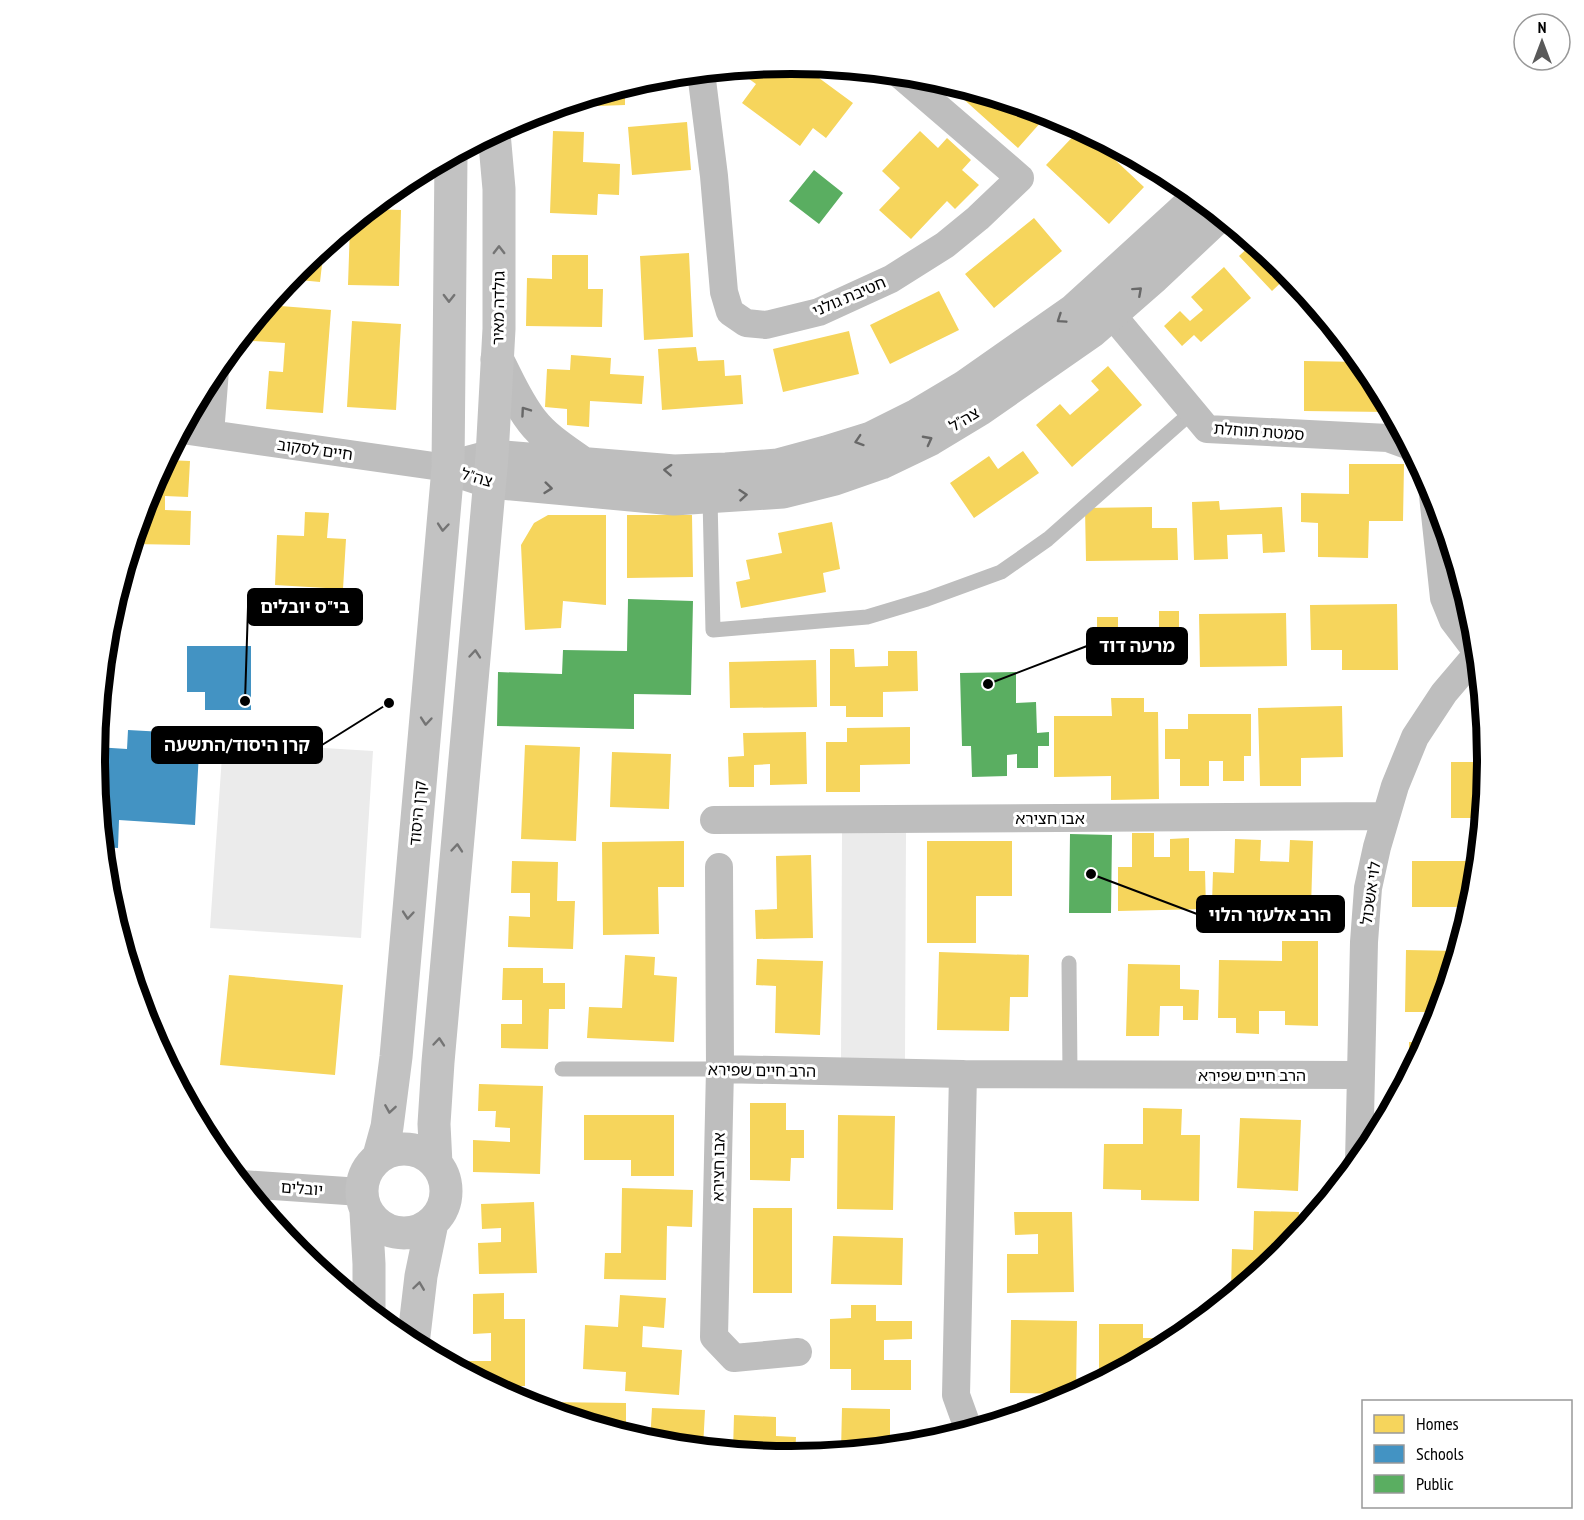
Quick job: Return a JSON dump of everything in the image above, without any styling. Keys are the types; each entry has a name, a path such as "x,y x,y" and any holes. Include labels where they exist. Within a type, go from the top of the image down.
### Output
{"main road":[{"name":"גולדה מאיר","path":"491,469 499,317 499,189 495,141"},
{"path":"448,468 451,164"},
{"name":"קרן היסוד","path":"379,1156 387,1127 396,1057 448,468"},
{"path":"436,1164 434,1124 438,1062 491,469"},
{"path":"364,1202 373,1220 391,1232 412,1233 423,1229 432,1223 444,1205 446,1194 442,1173 428,1157 409,1149 399,1149 379,1156 366,1172 364,1202 369,1264 369,1301"},
{"path":"414,1333 421,1276 432,1223"}],"street":[{"name":"חטיבת גולני","path":"702,79 714,176 724,292 730,312 746,323 766,325 819,312 891,279 945,245 978,219 1020,178 910,84"},
{"name":"צה\"ל","path":"491,469 674,499 783,492 881,464 931,439 980,410 1091,332 1102,304 1193,203"},
{"name":"צה\"ל","path":"448,468 491,469 584,464 674,471 768,466 871,438 917,415 964,387 1074,310 1102,304 1215,219"},
{"name":"סמטת תוחלת","path":"1102,304 1207,429 1388,438 1401,443"},
{"path":"497,358 517,399 533,422 553,442 584,464"},
{"path":"210,434 213,392"},
{"name":"חיים לסקוב","path":"189,431 448,468"},
{"path":"1436,523 1444,598 1453,620 1467,639"},
{"name":"לוי אשכול","path":"1359,1146 1364,942 1368,888 1377,846 1395,786 1415,737 1444,693 1471,661"},
{"name":"אבו חצירא","path":"714,820 1386,816"},
{"name":"אבו חצירא","path":"718,867 720,1069 714,1337 734,1358 798,1352"},
{"name":"הרב חיים שפירא","path":"720,1069 963,1074 1361,1075"},
{"path":"963,1074 956,1395 966,1424"},
{"name":"יובלים","path":"253,1186 364,1202"}],"lane":[{"path":"710,498 713,630 867,617 927,599 1001,572 1048,539 1192,412"},
{"path":"1069,963 1070,1074"},
{"name":"הרב חיים שפירא","path":"562,1069 720,1069"}],"shaded area":[{"path":"223,742 373,751 361,938 210,928"},
{"path":"842,832 906,832 905,1061 841,1061"}],"building: Homes":[{"path":"814,74 853,103 826,138 813,128 800,146 742,103 756,84 744,75"},
{"path":"625,94 625,105 597,106 597,102"},
{"path":"958,94 1042,121 1018,148"},
{"path":"687,122 691,170 632,175 628,127"},
{"path":"553,131 584,132 583,162 620,164 619,195 598,194 597,215 550,213"},
{"path":"920,131 938,148 947,138 971,160 962,170 979,185 955,209 947,201 911,239 879,210 900,188 882,171"},
{"path":"1075,135 1101,147 1144,187 1109,224 1046,165"},
{"path":"382,209 401,210 399,286 348,285 350,235"},
{"path":"1034,218 1062,251 994,308 965,274"},
{"path":"1248,247 1283,281 1272,291 1239,256"},
{"path":"689,253 693,337 644,340 640,256"},
{"path":"552,255 588,255 588,289 603,289 602,327 526,326 527,278 552,279"},
{"path":"323,260 320,282 302,280"},
{"path":"1224,267 1251,298 1201,342 1194,335 1182,346 1164,326 1180,311 1190,321 1203,310 1191,297"},
{"path":"939,291 959,330 890,364 870,325"},
{"path":"277,306 331,310 323,413 266,409 269,371 283,372 285,343 252,341 252,336"},
{"path":"352,321 401,324 396,410 347,407"},
{"path":"849,331 859,374 783,392 773,349"},
{"path":"696,347 698,361 724,360 725,376 741,375 743,404 662,410 658,349"},
{"path":"571,355 611,358 610,374 644,376 642,404 590,401 589,427 567,425 567,409 545,407 547,369 570,370"},
{"path":"1304,361 1351,362 1384,412 1304,411"},
{"path":"1108,366 1142,405 1072,467 1036,425 1060,404 1070,415 1099,390 1091,381"},
{"path":"1023,451 1039,473 974,518 950,483 989,456 998,469"},
{"path":"174,460 190,461 188,497 165,496 165,510 191,511 190,545 140,544"},
{"path":"1349,464 1404,464 1403,521 1369,521 1368,558 1318,557 1318,523 1301,522 1301,493 1349,494"},
{"path":"1219,501 1220,510 1282,507 1285,552 1263,553 1262,534 1227,535 1228,559 1194,560 1192,502"},
{"path":"1152,507 1152,528 1177,528 1178,560 1086,561 1085,508"},
{"path":"305,512 329,513 327,538 346,539 343,589 275,585 277,535 304,536"},
{"path":"548,515 606,515 606,605 563,601 561,628 525,630 521,545 534,523"},
{"path":"627,515 692,515 693,577 627,578"},
{"path":"832,522 840,569 823,573 826,592 741,608 736,582 750,579 746,560 782,553 778,533"},
{"path":"1397,604 1398,670 1342,670 1342,650 1311,650 1310,605"},
{"path":"1159,611 1179,611 1179,647 1159,647 1159,665 1120,665 1120,645 1097,645 1097,617 1118,617 1118,627 1159,627"},
{"path":"1286,613 1287,666 1200,667 1199,614"},
{"path":"830,649 854,649 855,667 888,666 888,651 917,651 918,691 883,692 883,717 846,717 846,706 830,706"},
{"path":"816,660 817,707 730,708 729,662"},
{"path":"1111,698 1144,698 1144,712 1158,712 1159,799 1111,800 1111,776 1054,777 1054,716 1112,716"},
{"path":"1342,706 1343,757 1301,758 1301,786 1260,786 1258,708"},
{"path":"1188,714 1251,714 1251,756 1244,756 1244,781 1223,781 1223,761 1209,761 1209,786 1180,786 1180,759 1165,759 1165,729 1188,729"},
{"path":"910,727 910,764 860,765 860,792 826,792 826,742 847,742 847,728"},
{"path":"806,732 807,784 770,785 770,764 754,765 754,787 729,787 728,757 744,756 743,733"},
{"path":"525,745 580,747 576,841 521,839"},
{"path":"612,752 671,754 669,809 610,807"},
{"path":"1451,762 1478,762 1476,818 1451,818"},
{"path":"1132,833 1154,833 1154,857 1170,857 1170,839 1189,838 1189,871 1205,871 1206,909 1118,911 1118,867 1132,867"},
{"path":"1235,839 1261,840 1260,861 1289,862 1290,840 1313,841 1311,908 1212,903 1213,872 1234,873"},
{"path":"684,841 684,887 658,887 659,934 603,935 602,842"},
{"path":"927,841 1012,841 1012,896 976,896 976,943 927,943"},
{"path":"811,855 813,938 756,939 755,910 777,909 776,856"},
{"path":"512,861 558,862 557,901 575,901 573,949 508,947 509,916 530,917 530,893 511,893"},
{"path":"1412,861 1471,861 1462,907 1412,907"},
{"path":"1282,941 1318,941 1318,1026 1285,1025 1285,1011 1259,1011 1259,1034 1236,1033 1236,1018 1218,1018 1219,960 1282,961"},
{"path":"1406,950 1451,951 1430,1012 1405,1012"},
{"path":"939,952 1029,955 1028,997 1010,997 1009,1031 937,1030"},
{"path":"625,955 655,957 654,975 677,977 674,1042 587,1038 589,1007 622,1008"},
{"path":"757,959 823,961 820,1035 775,1033 776,986 756,985"},
{"path":"1128,964 1180,965 1180,989 1199,990 1198,1020 1183,1020 1183,1006 1160,1006 1159,1036 1126,1036"},
{"path":"503,968 543,968 543,983 565,983 565,1009 549,1009 548,1049 501,1048 501,1024 522,1024 522,1000 502,1000"},
{"path":"229,975 343,985 335,1075 220,1065"},
{"path":"1409,1042 1418,1042 1409,1062"},
{"path":"479,1084 543,1086 540,1174 473,1172 473,1140 510,1142 510,1128 495,1127 496,1111 478,1111"},
{"path":"750,1103 786,1103 786,1130 804,1130 804,1158 791,1158 790,1181 750,1180"},
{"path":"1143,1108 1182,1109 1181,1135 1200,1135 1199,1201 1141,1200 1141,1190 1103,1189 1104,1144 1143,1144"},
{"path":"584,1115 674,1115 674,1176 631,1176 631,1160 584,1160"},
{"path":"838,1115 895,1116 893,1210 837,1209"},
{"path":"1240,1118 1301,1120 1298,1191 1237,1188"},
{"path":"622,1188 693,1190 692,1227 667,1226 666,1280 604,1279 605,1253 621,1253"},
{"path":"534,1202 537,1273 479,1274 478,1243 501,1242 501,1228 482,1229 481,1204"},
{"path":"753,1208 792,1208 792,1293 753,1293"},
{"path":"1254,1211 1299,1212 1299,1223 1231,1288 1232,1249 1253,1250"},
{"path":"1014,1212 1072,1212 1074,1292 1007,1293 1007,1254 1038,1254 1038,1234 1015,1235"},
{"path":"833,1236 903,1238 902,1285 831,1284"},
{"path":"504,1293 504,1319 525,1319 525,1386 511,1386 465,1364 465,1361 491,1361 491,1333 473,1334 473,1294"},
{"path":"620,1295 666,1298 664,1328 643,1326 642,1347 682,1350 679,1395 625,1391 626,1372 583,1369 585,1325 618,1327"},
{"path":"851,1305 876,1305 876,1321 912,1321 912,1339 884,1340 884,1360 911,1360 911,1390 851,1390 851,1369 830,1369 830,1319 851,1318"},
{"path":"1011,1320 1077,1321 1076,1385 1056,1394 1010,1393"},
{"path":"1099,1324 1143,1324 1143,1338 1162,1338 1135,1355 1099,1374"},
{"path":"550,1402 626,1403 626,1426"},
{"path":"652,1408 705,1410 703,1441 651,1431"},
{"path":"842,1408 890,1409 890,1438 897,1438 841,1445"},
{"path":"734,1415 776,1417 776,1436 796,1437 796,1446 733,1444"}],"building: Schools":[{"path":"187,646 251,646 251,710 205,710 205,692 187,692"},
{"path":"128,730 200,734 195,825 119,820 118,848 111,847 106,748 127,749"}],"building: Public":[{"path":"814,170 843,193 819,224 789,201"},
{"path":"628,599 693,601 691,695 634,694 634,729 497,726 498,672 562,674 563,650 627,651"},
{"path":"1016,672 1016,703 1036,702 1037,733 1049,732 1049,746 1038,746 1038,768 1017,768 1017,754 1007,755 1007,776 972,777 971,746 962,746 960,673"},
{"path":"1070,834 1112,835 1111,913 1069,913"}],"place":[{"name":"מרעה דוד","path":"988,684"},
{"name":"בי\"ס יובלים","path":"245,701"},
{"name":"קרן היסוד/התשעה","path":"389,703"},
{"name":"הרב אלעזר הלוי","path":"1091,874"}]}
